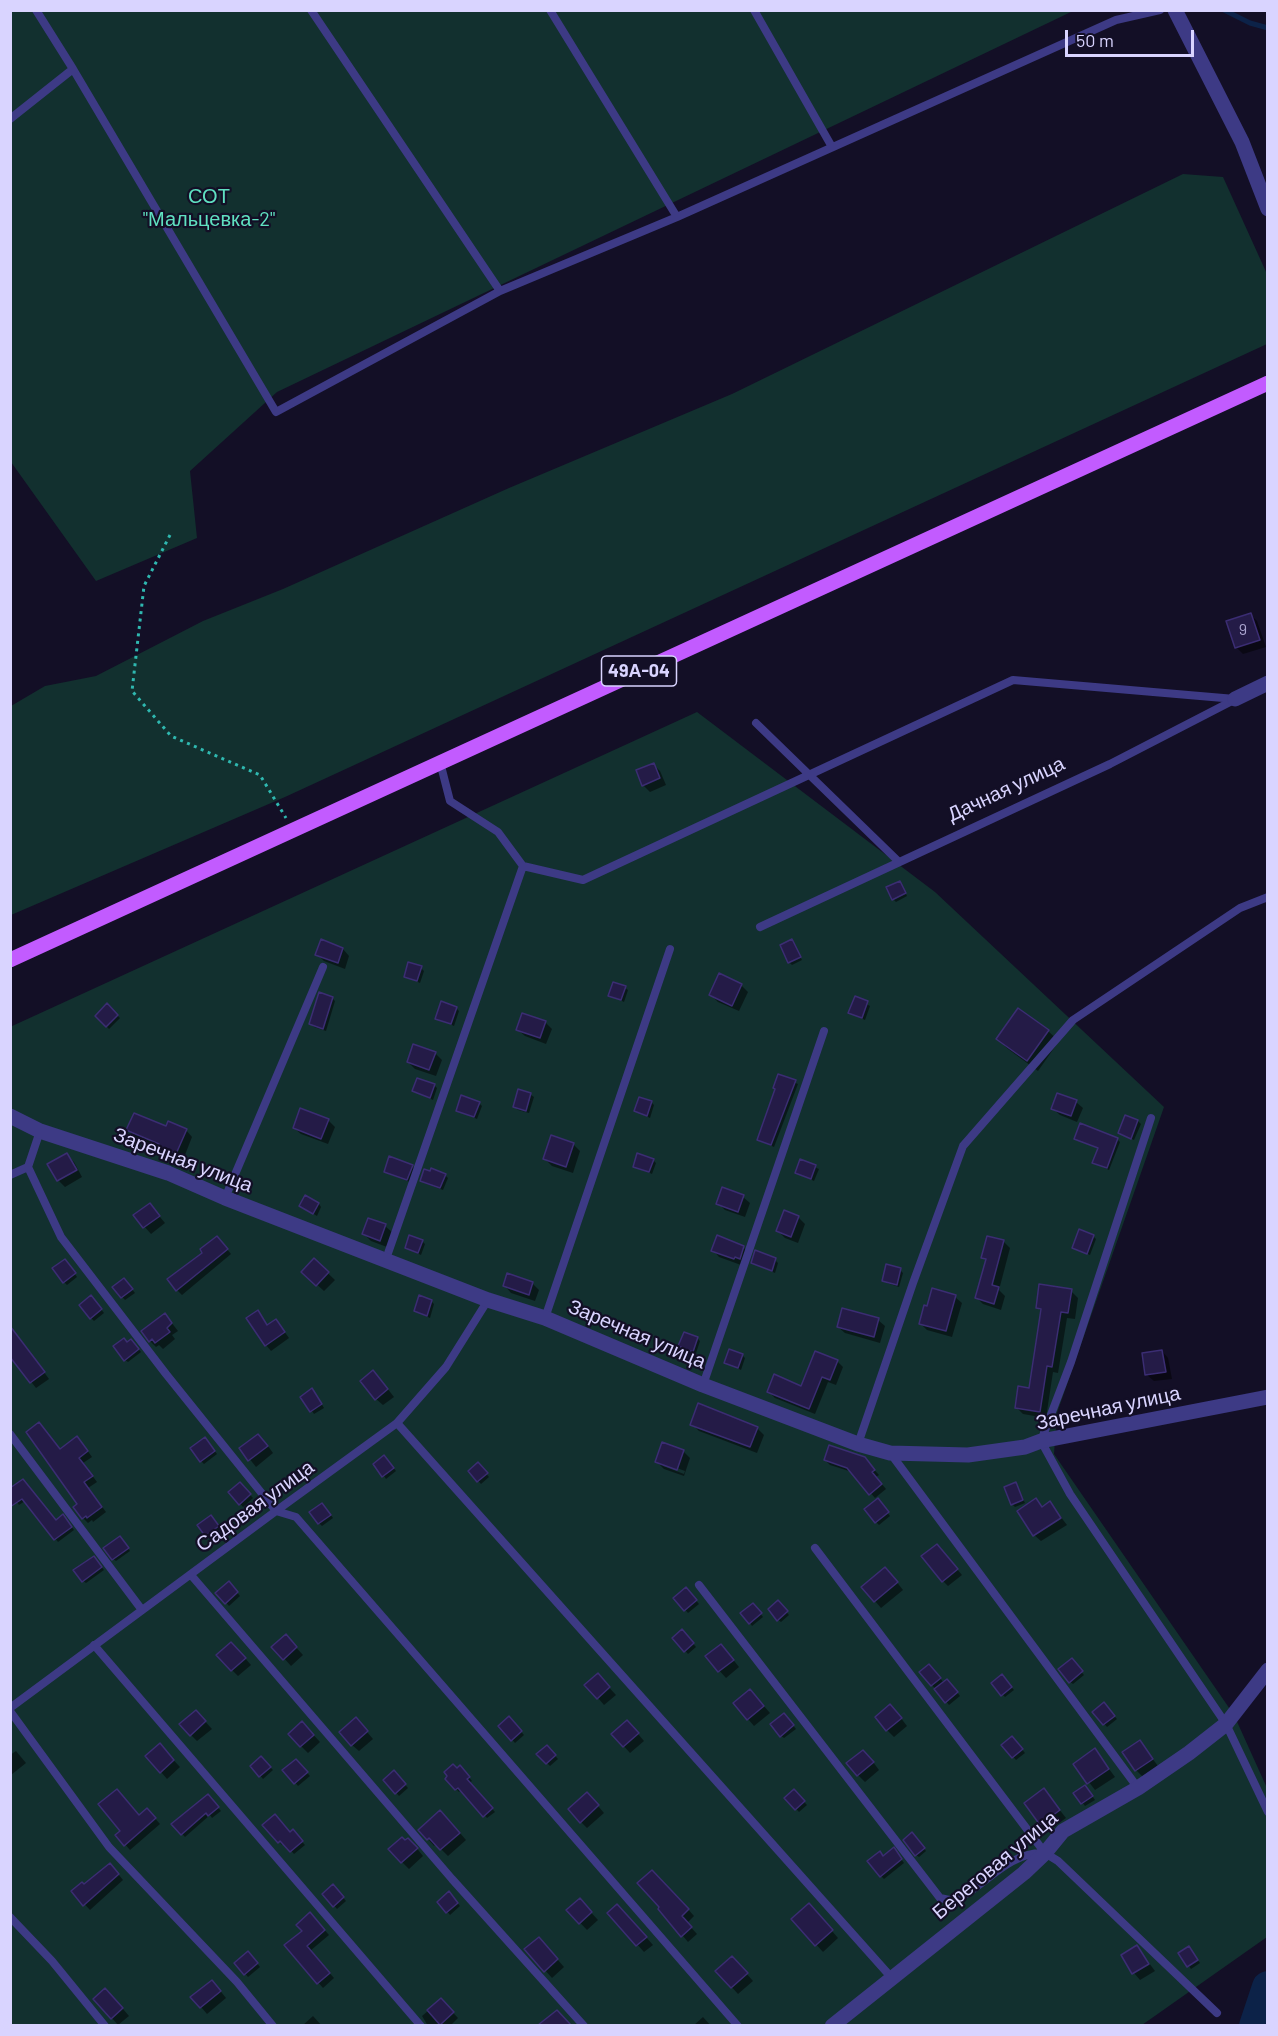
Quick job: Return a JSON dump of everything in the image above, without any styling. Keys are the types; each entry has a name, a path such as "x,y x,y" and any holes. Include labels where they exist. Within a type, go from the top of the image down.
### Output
{"main road":[{"name":"49А-04","path":"10,960 1268,383"}],"street":[{"path":"1175,10 1242,142 1268,209"},
{"name":"Дачная улица","path":"1235,699 1268,683"},
{"name":"Заречная улица","path":"10,1116 40,1131 168,1173 225,1198 488,1300 545,1318 703,1385 858,1444 890,1453 968,1455 1025,1447 1041,1441 1268,1397"},
{"name":"Береговая улица","path":"832,2025 1024,1874 1063,1831 1138,1788 1226,1724 1268,1670"}],"lane":[{"path":"36,10 276,412 500,291 677,217 1116,20 1160,10"},
{"path":"311,10 500,291"},
{"path":"550,10 677,217"},
{"path":"754,10 832,147"},
{"path":"10,119 73,69"},
{"path":"440,762 450,801 498,832 523,866 583,880 1013,680 1235,699"},
{"name":"Дачная улица","path":"760,927 1110,764 1235,699"},
{"path":"756,723 898,861"},
{"path":"386,1259 523,866"},
{"path":"858,1444 963,1146 1073,1020 1239,908 1268,897"},
{"path":"545,1318 670,949"},
{"path":"225,1198 323,967"},
{"path":"703,1385 824,1031"},
{"path":"1151,1118 1071,1362 1041,1441 1070,1494 1226,1724 1268,1812"},
{"path":"40,1131 28,1167 61,1237 166,1374 276,1510 296,1517 738,2025"},
{"path":"10,1175 28,1167"},
{"name":"Садовая улица","path":"10,1710 276,1510 397,1423 447,1367 488,1300"},
{"path":"397,1423 891,1977"},
{"path":"10,1434 142,1610"},
{"path":"890,1453 1138,1788"},
{"path":"815,1548 1045,1853 1058,1861 1217,2013"},
{"path":"191,1575 452,1880 584,2025"},
{"path":"699,1585 940,1898 954,1901 1015,1859 1034,1853 1045,1853"},
{"path":"94,1646 421,2025"},
{"path":"10,1710 109,1847 237,1982 273,2025"},
{"path":"10,1917 52,1961 105,2025"}],"path":[{"path":"171,535 144,586 132,691 171,736 260,776 293,830"}],"green space":[{"name":"СОТ \"Мальцевка-2\"","path":"10,11 1073,11 277,392 190,471 197,538 96,581 11,462"},
{"path":"1183,174 1223,177 1267,274 1267,344 285,797 11,915 11,706 45,686 96,676 203,621 283,589 509,488 732,394"},
{"path":"697,712 935,892 1164,1107 1057,1413 1054,1454 1234,1715 1267,1788 1267,1937 1142,2025 11,2025 10,1027"}],"building":[{"path":"1251,613 1260,640 1235,648 1226,621"},
{"path":"654,763 660,778 642,786 636,770"},
{"path":"900,881 906,893 892,900 886,887"},
{"path":"321,939 343,948 338,963 315,955"},
{"path":"792,939 801,957 788,963 780,945"},
{"path":"408,962 422,966 417,981 404,977"},
{"path":"719,973 742,984 732,1006 709,995"},
{"path":"613,982 626,986 621,1000 608,996"},
{"path":"319,992 333,997 323,1029 309,1024"},
{"path":"855,996 868,1001 862,1018 848,1013"},
{"path":"441,1001 457,1007 451,1024 435,1019"},
{"path":"107,1003 118,1015 106,1027 95,1016"},
{"path":"1018,1008 1049,1030 1027,1061 996,1039"},
{"path":"522,1013 546,1021 540,1038 516,1030"},
{"path":"413,1044 436,1052 429,1070 407,1062"},
{"path":"778,1074 796,1080 771,1145 757,1140"},
{"path":"417,1078 435,1084 430,1098 412,1091"},
{"path":"518,1089 531,1093 526,1111 513,1107"},
{"path":"1057,1093 1077,1100 1071,1116 1051,1109"},
{"path":"461,1095 480,1102 474,1117 456,1111"},
{"path":"639,1097 652,1101 647,1116 634,1111"},
{"path":"300,1108 329,1119 321,1139 293,1128"},
{"path":"134,1113 166,1126 168,1121 187,1129 176,1154 126,1130"},
{"path":"1125,1115 1138,1120 1131,1139 1118,1133"},
{"path":"1080,1123 1118,1138 1107,1168 1092,1163 1098,1148 1074,1139"},
{"path":"551,1135 574,1143 566,1167 543,1159"},
{"path":"67,1153 77,1170 57,1181 47,1164"},
{"path":"637,1153 654,1159 649,1172 633,1167"},
{"path":"389,1156 413,1165 407,1180 384,1172"},
{"path":"800,1159 816,1165 811,1179 795,1173"},
{"path":"431,1168 446,1174 440,1188 420,1181 424,1169 430,1171"},
{"path":"722,1187 744,1195 738,1212 716,1204"},
{"path":"305,1195 319,1203 313,1214 299,1206"},
{"path":"150,1203 160,1216 143,1228 133,1215"},
{"path":"784,1210 799,1216 791,1237 776,1231"},
{"path":"368,1218 386,1224 380,1241 362,1234"},
{"path":"1079,1229 1094,1235 1087,1254 1072,1248"},
{"path":"409,1235 423,1240 418,1253 405,1248"},
{"path":"717,1235 744,1246 740,1259 711,1251"},
{"path":"217,1236 228,1249 176,1291 167,1279 202,1253 200,1249"},
{"path":"987,1236 1004,1240 992,1285 999,1287 994,1304 975,1298 986,1259 981,1258"},
{"path":"755,1250 776,1258 772,1271 751,1263"},
{"path":"314,1258 329,1272 316,1286 301,1272"},
{"path":"65,1259 76,1273 63,1283 52,1268"},
{"path":"886,1264 901,1268 897,1285 882,1281"},
{"path":"507,1273 533,1282 529,1295 503,1286"},
{"path":"124,1278 133,1289 121,1298 112,1287"},
{"path":"1039,1284 1072,1289 1068,1313 1061,1312 1052,1367 1047,1366 1040,1412 1015,1408 1018,1386 1029,1388 1041,1309 1036,1308"},
{"path":"932,1288 956,1295 946,1331 919,1324"},
{"path":"91,1295 102,1309 90,1319 79,1305"},
{"path":"419,1295 432,1300 427,1316 414,1311"},
{"path":"842,1308 879,1318 874,1337 837,1327"},
{"path":"258,1310 267,1325 276,1319 285,1332 265,1346 246,1318"},
{"path":"165,1313 172,1323 167,1328 170,1332 155,1343 152,1339 149,1342 141,1331"},
{"path":"10,1326 45,1372 30,1383 10,1357"},
{"path":"684,1332 698,1337 693,1352 678,1346"},
{"path":"124,1338 127,1342 131,1339 139,1349 124,1361 113,1346"},
{"path":"729,1349 743,1354 738,1368 724,1363"},
{"path":"1162,1350 1166,1372 1145,1375 1142,1353"},
{"path":"815,1351 838,1360 830,1380 822,1377 809,1409 767,1392 774,1374 801,1386"},
{"path":"373,1370 388,1389 375,1400 360,1381"},
{"path":"312,1388 322,1404 310,1412 300,1397"},
{"path":"698,1403 758,1427 750,1447 690,1425"},
{"path":"39,1422 60,1449 77,1436 88,1451 79,1458 93,1476 84,1482 102,1507 87,1518 86,1516 82,1519 73,1507 77,1504 26,1432"},
{"path":"258,1434 268,1446 248,1461 239,1448"},
{"path":"205,1437 215,1451 200,1462 190,1448"},
{"path":"662,1442 684,1450 677,1470 655,1462"},
{"path":"829,1445 865,1457 875,1470 872,1472 882,1484 869,1495 847,1468 824,1460"},
{"path":"384,1455 394,1468 382,1477 373,1464"},
{"path":"478,1462 488,1473 477,1482 468,1471"},
{"path":"23,1479 56,1520 63,1514 72,1527 54,1540 22,1499 10,1507 10,1488"},
{"path":"240,1482 251,1494 239,1505 228,1492"},
{"path":"1016,1482 1023,1500 1011,1505 1004,1487"},
{"path":"878,1498 889,1512 875,1523 864,1509"},
{"path":"1036,1498 1042,1507 1050,1501 1061,1518 1033,1536 1017,1511"},
{"path":"322,1503 331,1515 318,1524 309,1512"},
{"path":"211,1515 219,1526 205,1536 197,1525"},
{"path":"120,1536 129,1548 112,1560 103,1548"},
{"path":"937,1544 958,1569 942,1582 921,1556"},
{"path":"94,1556 102,1567 82,1582 73,1570"},
{"path":"885,1567 898,1582 874,1602 861,1587"},
{"path":"229,1581 238,1592 225,1604 215,1593"},
{"path":"686,1587 697,1600 684,1611 673,1598"},
{"path":"778,1600 788,1611 777,1621 768,1609"},
{"path":"753,1603 762,1613 749,1624 740,1613"},
{"path":"682,1629 694,1643 684,1652 672,1638"},
{"path":"286,1634 297,1647 283,1660 271,1647"},
{"path":"231,1642 246,1658 231,1671 216,1655"},
{"path":"721,1644 734,1660 718,1672 705,1656"},
{"path":"1072,1658 1083,1671 1069,1683 1058,1669"},
{"path":"929,1664 941,1678 931,1686 919,1672"},
{"path":"598,1673 610,1687 597,1699 584,1685"},
{"path":"1002,1674 1012,1687 1001,1696 991,1683"},
{"path":"947,1679 958,1692 945,1703 934,1689"},
{"path":"750,1689 764,1706 747,1720 733,1703"},
{"path":"1104,1702 1115,1716 1103,1725 1092,1712"},
{"path":"890,1704 902,1718 886,1731 875,1717"},
{"path":"196,1710 206,1721 190,1736 179,1724"},
{"path":"784,1713 794,1725 780,1737 770,1724"},
{"path":"509,1716 522,1731 511,1741 498,1726"},
{"path":"356,1717 368,1731 351,1746 339,1732"},
{"path":"627,1720 639,1733 623,1747 611,1734"},
{"path":"302,1721 314,1735 300,1747 288,1734"},
{"path":"1012,1736 1023,1749 1012,1758 1001,1745"},
{"path":"1140,1740 1153,1759 1135,1771 1122,1752"},
{"path":"160,1743 174,1760 160,1773 145,1756"},
{"path":"547,1745 556,1755 546,1764 536,1754"},
{"path":"1095,1748 1109,1769 1087,1784 1073,1764"},
{"path":"863,1750 874,1762 857,1776 846,1763"},
{"path":"261,1756 271,1767 259,1777 250,1766"},
{"path":"296,1759 308,1772 294,1784 282,1770"},
{"path":"453,1764 457,1768 460,1765 470,1777 467,1779 493,1808 483,1817 458,1788 455,1790 445,1779 447,1776 444,1772"},
{"path":"394,1770 406,1784 395,1794 383,1780"},
{"path":"1085,1785 1093,1796 1081,1804 1073,1793"},
{"path":"1044,1788 1060,1810 1040,1825 1024,1803"},
{"path":"117,1789 139,1815 147,1808 156,1818 124,1846 115,1835 120,1831 98,1804"},
{"path":"794,1789 805,1801 795,1810 784,1798"},
{"path":"587,1792 599,1805 580,1823 568,1809"},
{"path":"208,1794 219,1807 208,1816 206,1813 181,1835 171,1824"},
{"path":"440,1810 460,1833 440,1850 418,1830"},
{"path":"275,1814 290,1832 293,1829 303,1841 290,1852 280,1841 278,1843 262,1825"},
{"path":"912,1832 925,1848 915,1856 903,1840"},
{"path":"402,1837 405,1840 408,1838 418,1848 401,1863 388,1849"},
{"path":"894,1847 902,1859 880,1877 867,1861 880,1851 883,1856"},
{"path":"110,1863 119,1874 83,1906 71,1891 82,1882 84,1884"},
{"path":"652,1870 689,1909 682,1916 692,1927 681,1937 658,1909 659,1907 637,1883"},
{"path":"333,1884 344,1897 333,1907 322,1894"},
{"path":"449,1891 458,1903 446,1913 437,1902"},
{"path":"580,1898 592,1912 579,1924 566,1910"},
{"path":"809,1903 833,1930 815,1946 791,1919"},
{"path":"617,1904 647,1937 636,1946 607,1913"},
{"path":"310,1912 325,1930 307,1946 330,1973 317,1984 284,1945 302,1931 296,1925"},
{"path":"539,1937 558,1959 544,1972 524,1949"},
{"path":"1137,1945 1149,1964 1132,1974 1121,1955"},
{"path":"1189,1946 1198,1960 1187,1967 1178,1953"},
{"path":"248,1951 258,1963 244,1975 234,1963"},
{"path":"732,1956 748,1973 731,1988 715,1971"},
{"path":"212,1980 221,1991 200,2008 190,1997"},
{"path":"105,1988 123,2008 111,2019 93,1999"},
{"path":"441,1998 454,2012 440,2025 427,2010"},
{"path":"557,2010 571,2025 538,2025"}],"waterway":[{"path":"1224,10 1250,23 1268,28"},
{"path":"1255,2026 1268,1987"}]}
